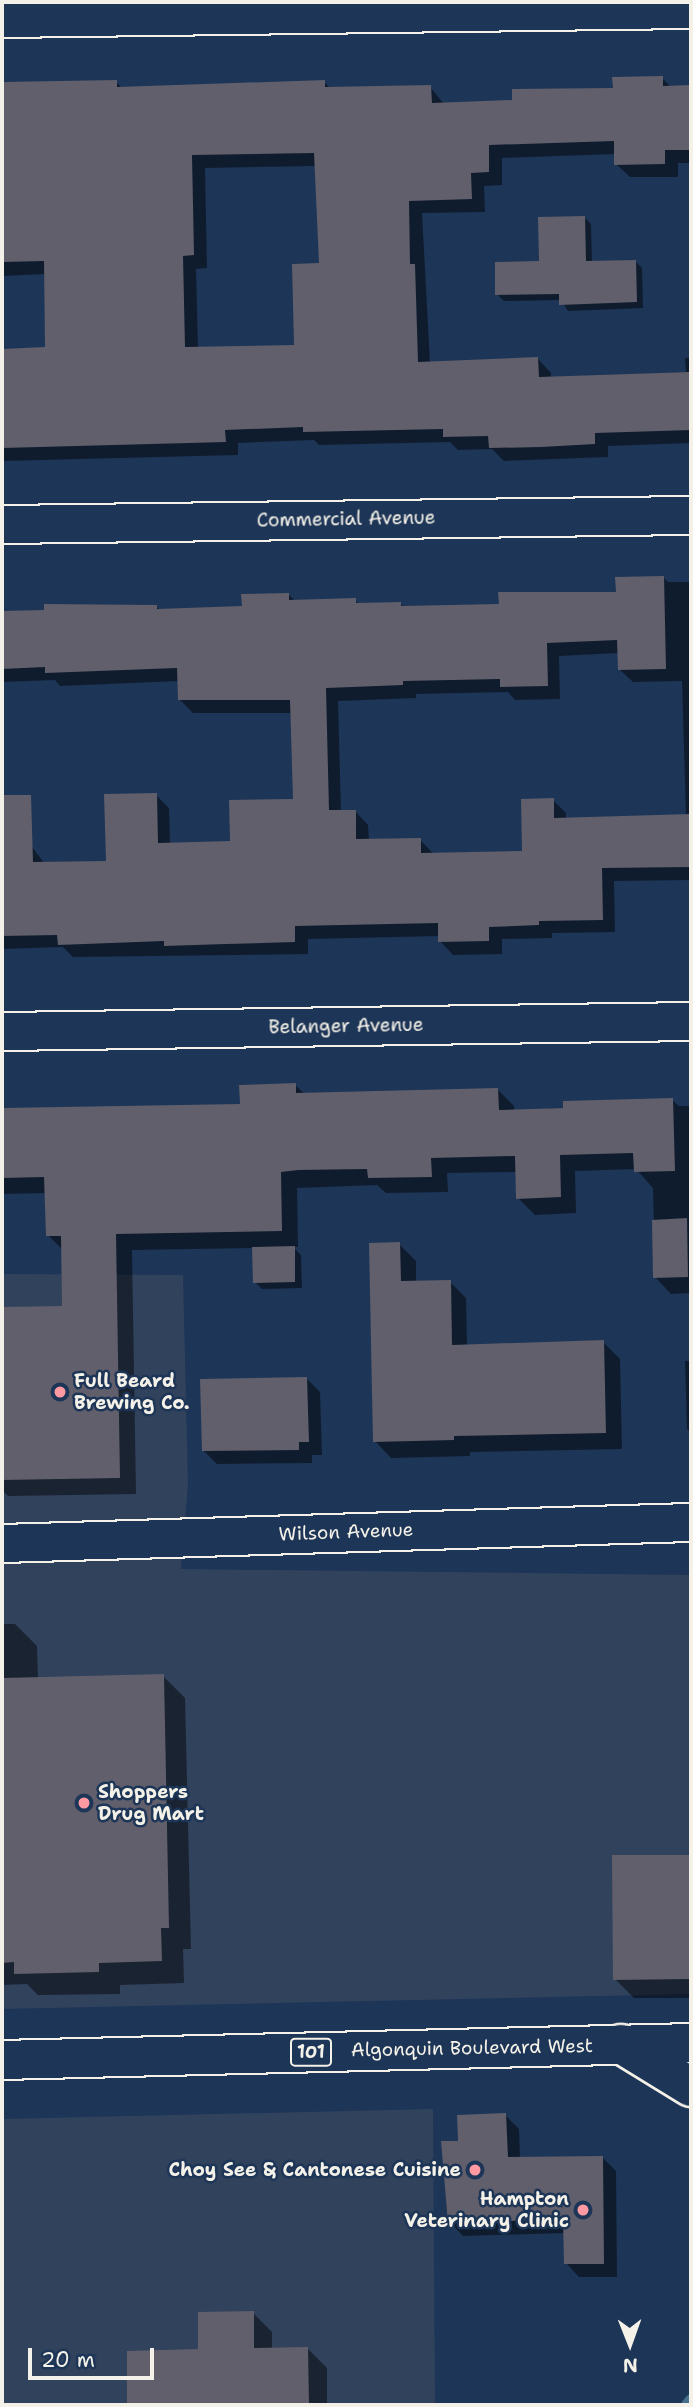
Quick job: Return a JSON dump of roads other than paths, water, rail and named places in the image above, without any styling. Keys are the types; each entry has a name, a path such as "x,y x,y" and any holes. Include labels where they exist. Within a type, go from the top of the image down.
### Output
{"main road":[{"name":"Algonquin Boulevard West","path":"2,2060 691,2043"},
{"path":"621,2045 691,2087"}],"street":[{"path":"2,18 691,9"},
{"name":"Commercial Avenue","path":"2,524 691,515"},
{"name":"Belanger Avenue","path":"2,1031 691,1021"},
{"name":"Wilson Avenue","path":"2,1543 691,1522"}],"waterway":[{"path":"687,2405 691,2400"}],"place":[{"name":"Full Beard Brewing Co.","path":"60,1392"},
{"name":"Shoppers Drug Mart","path":"84,1803"},
{"name":"Choy See & Cantonese Cuisine","path":"475,2170"},
{"name":"Hampton Veterinary Clinic","path":"583,2210"}]}
